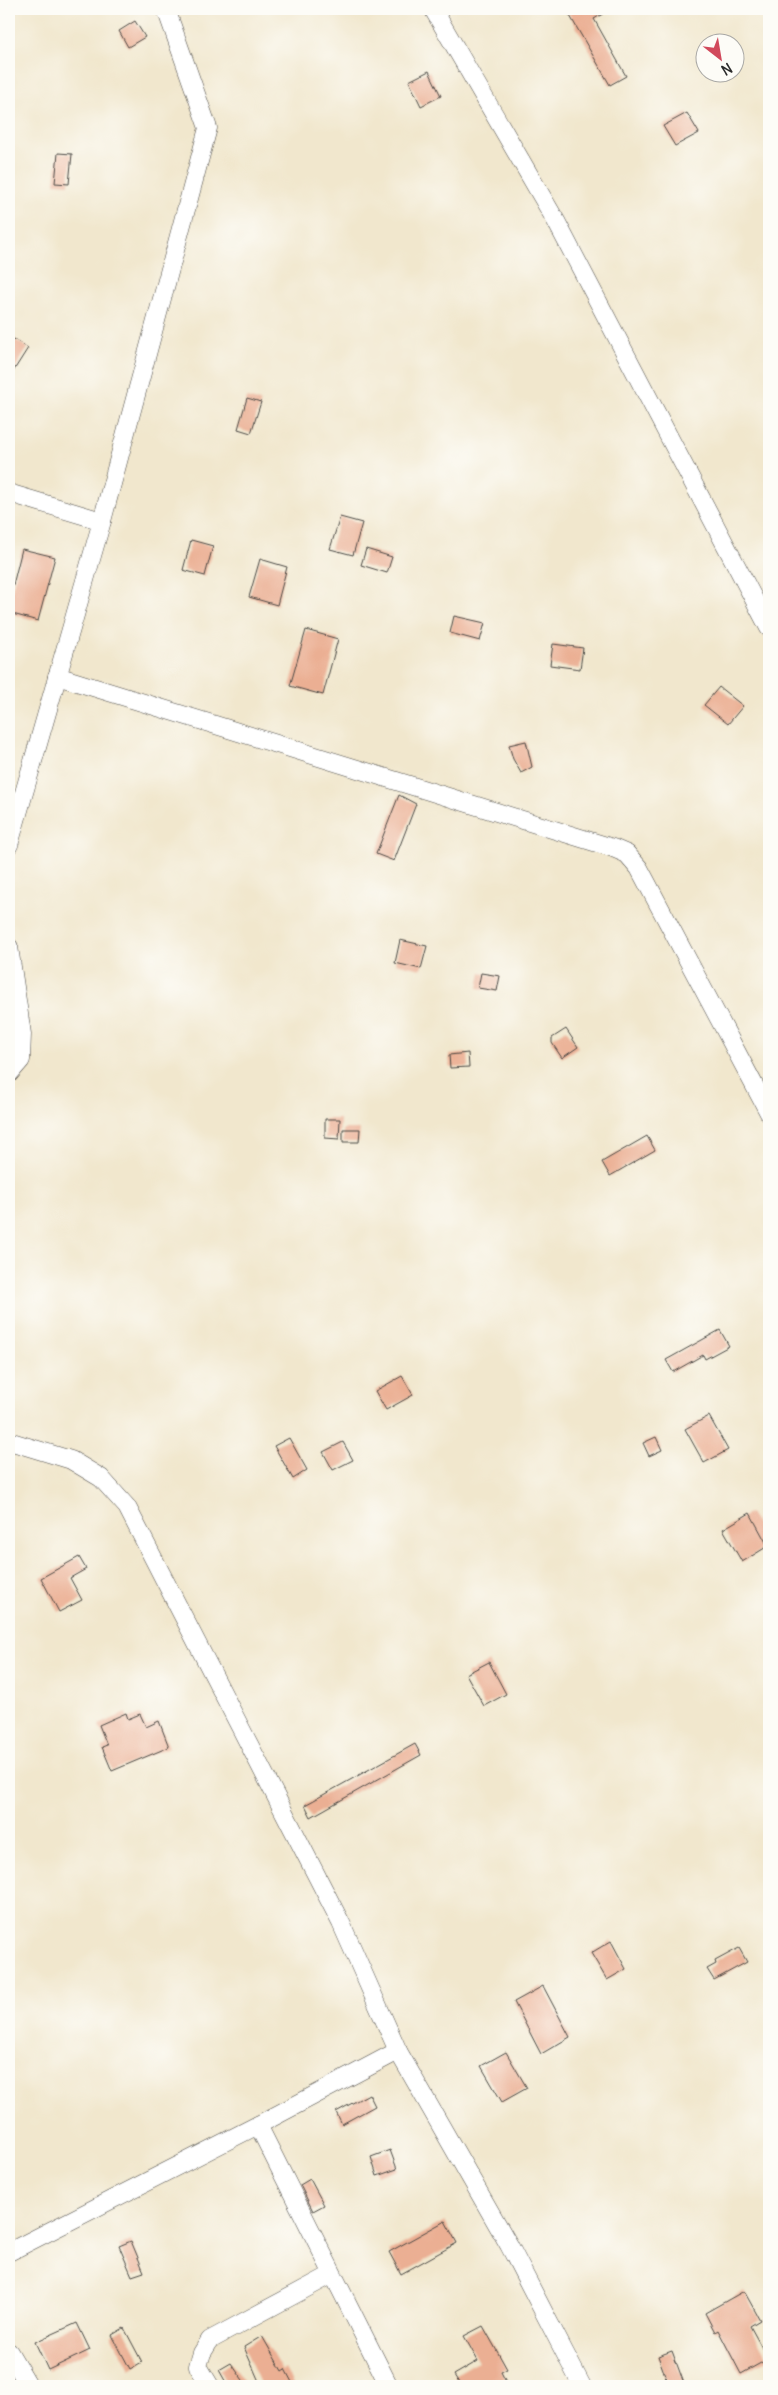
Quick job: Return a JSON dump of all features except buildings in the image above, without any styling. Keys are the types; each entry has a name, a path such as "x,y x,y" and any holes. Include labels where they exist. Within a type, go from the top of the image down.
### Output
{"street":[{"path":"9,845 102,521 208,128 166,9"},
{"path":"433,9 556,221 769,628"},
{"path":"9,493 102,521"},
{"path":"57,676 614,848 627,854 639,868 769,1113"},
{"path":"9,947 22,1034 22,1060 9,1074"},
{"path":"9,1441 70,1460 101,1478 127,1506 341,1923 398,2051 509,2245 582,2386"},
{"path":"9,2252 398,2051"},
{"path":"258,2125 331,2275 389,2386"},
{"path":"210,2386 198,2366 202,2353 210,2340 331,2275"},
{"path":"9,2352 28,2386"}]}
